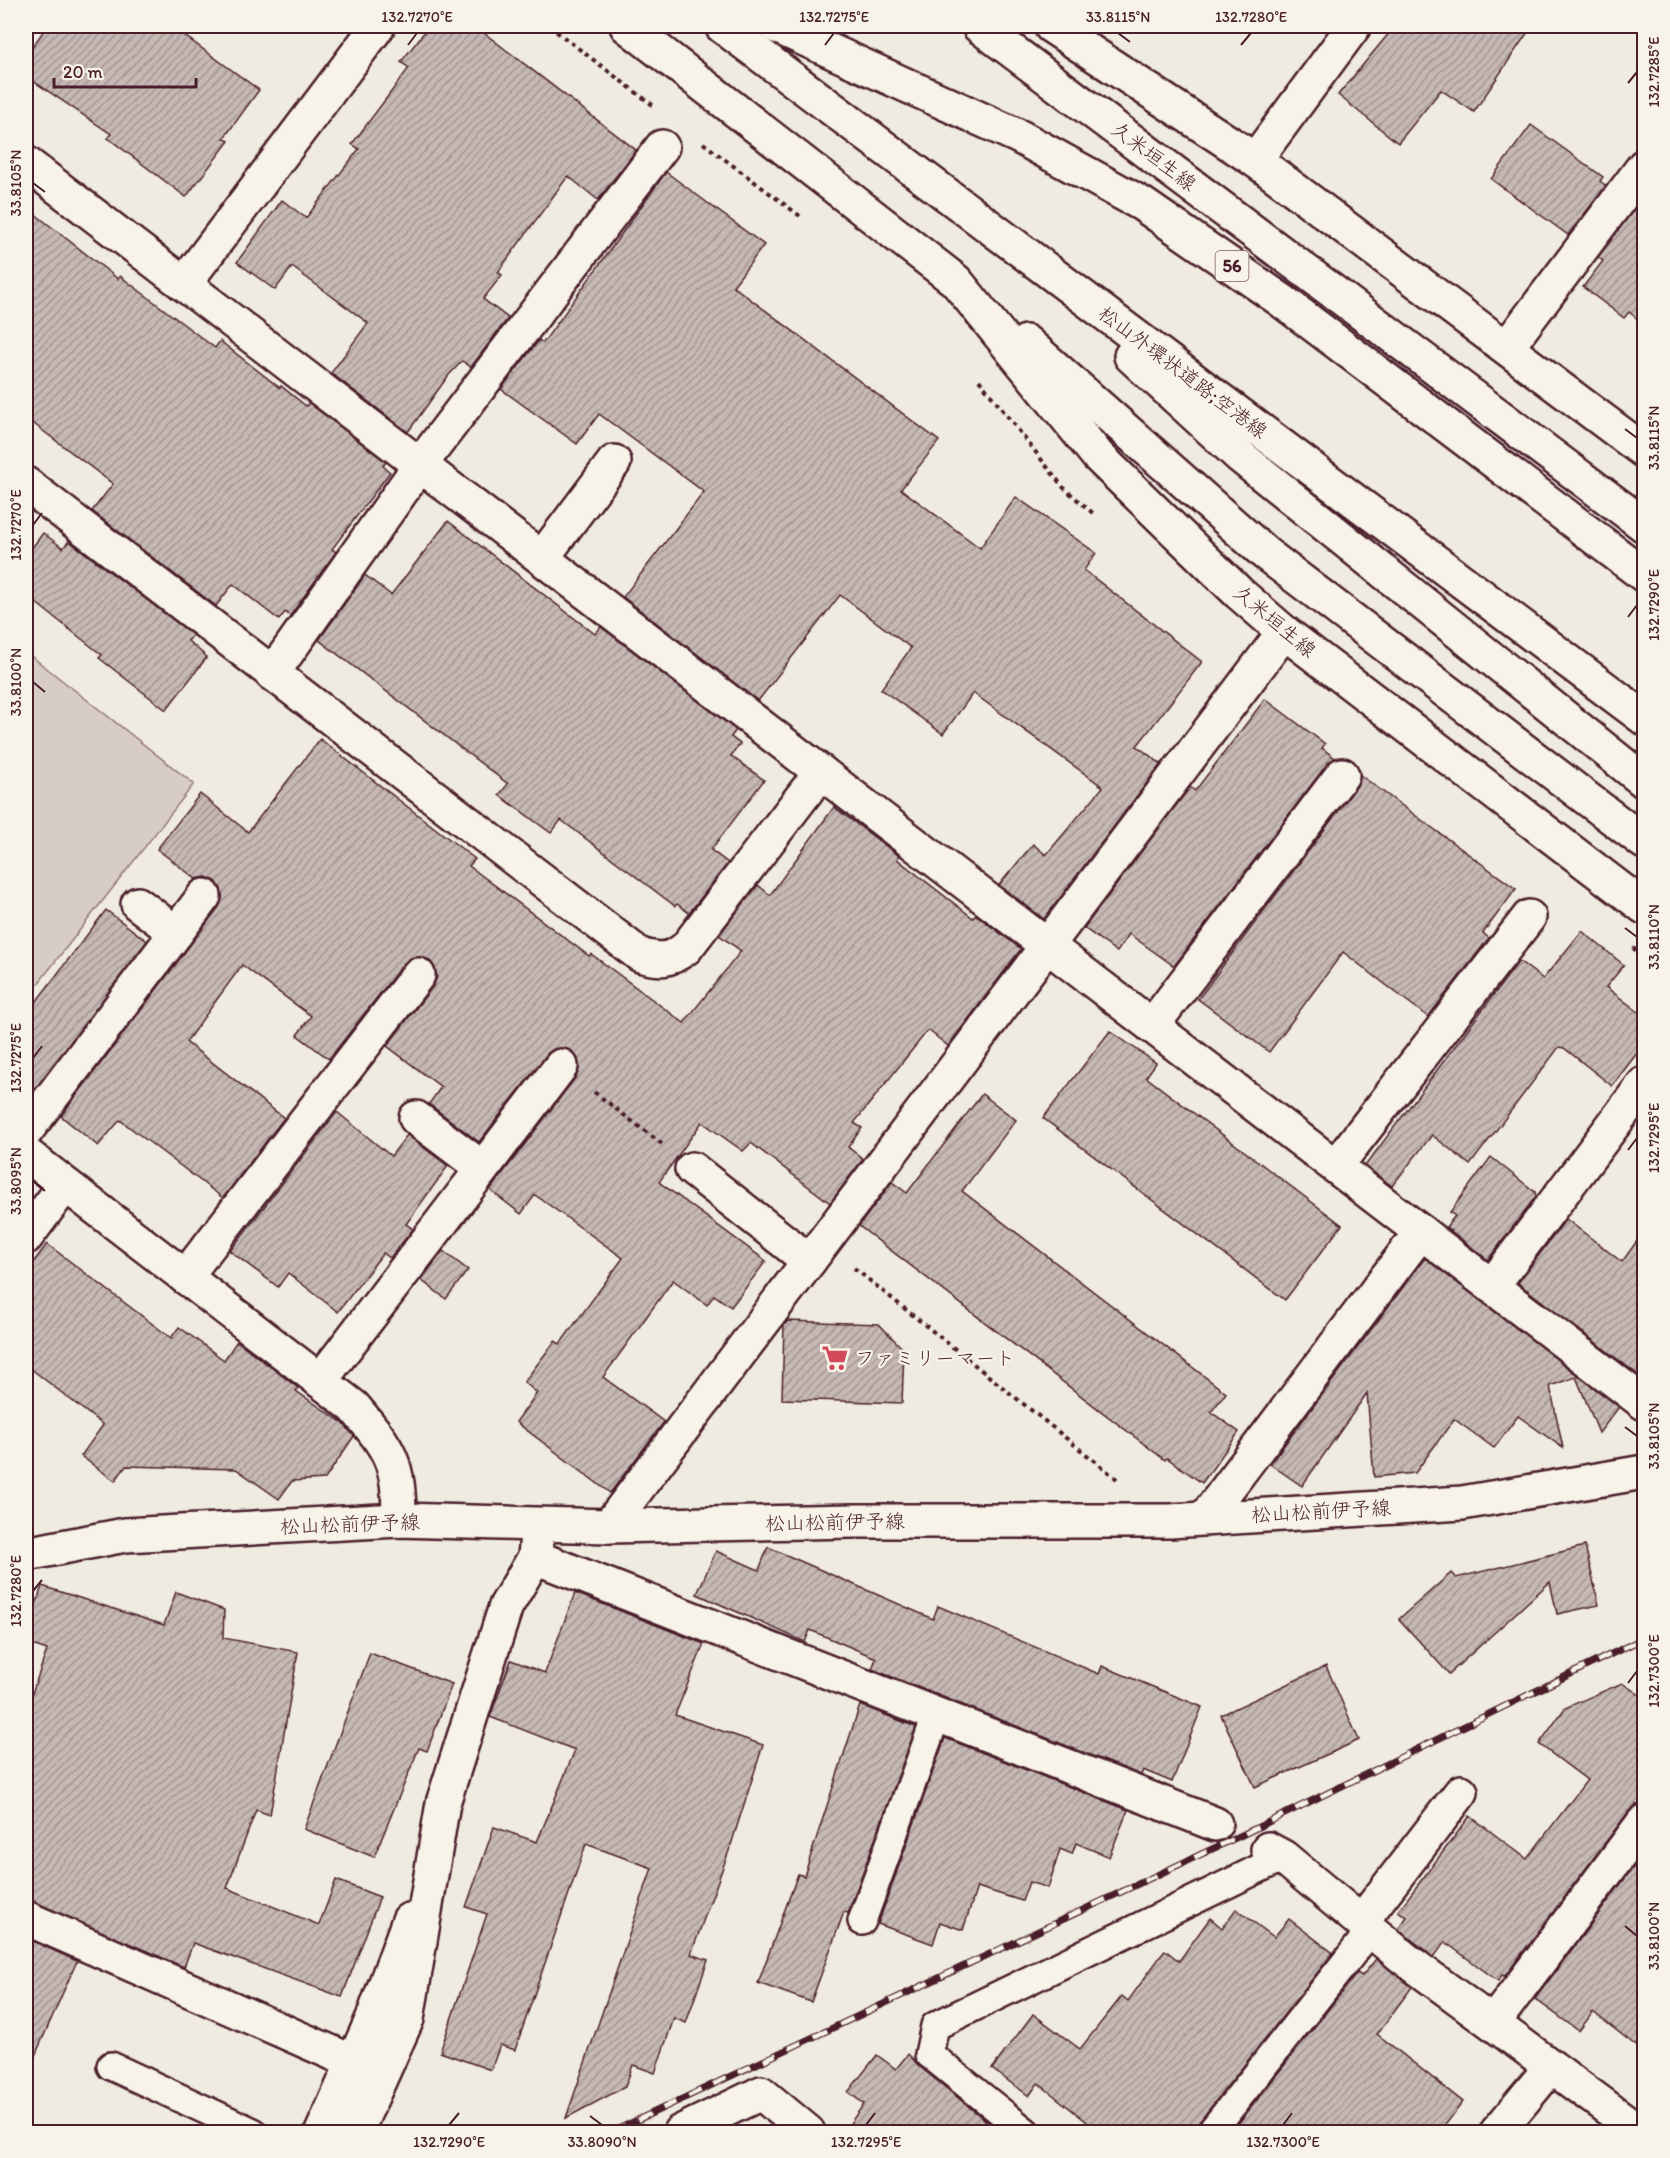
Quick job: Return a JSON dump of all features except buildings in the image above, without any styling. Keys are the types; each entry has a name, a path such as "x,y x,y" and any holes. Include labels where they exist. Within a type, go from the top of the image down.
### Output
{"main road":[{"path":"184,284 378,26"},
{"name":"久米垣生線","path":"627,26 956,281 1266,554 1644,842"},
{"name":"松山外環状道路;空港線","path":"722,26 1644,718"},
{"name":"56","path":"776,26 1020,136 1142,204 1281,300 1644,575"},
{"name":"久米垣生線","path":"979,26 1644,525"},
{"path":"1051,26 1256,160 1508,346 1644,451"},
{"path":"1256,160 1354,26"},
{"path":"273,674 420,465 662,147"},
{"path":"1508,346 1644,166"},
{"path":"28,170 184,284 1644,1403"},
{"path":"1000,234 1241,457 1644,781"},
{"name":"久米垣生線","path":"956,281 1098,456 1239,592 1284,632 1644,908"},
{"path":"542,558 614,462"},
{"path":"26,484 640,955 659,961 674,958 686,948 821,772"},
{"path":"609,1526 1284,632"},
{"path":"1152,1026 1342,775"},
{"path":"26,1131 204,896"},
{"path":"138,904 176,933"},
{"path":"1336,1166 1529,917"},
{"path":"185,1277 418,975"},
{"path":"320,1381 561,1065"},
{"path":"1492,1286 1644,1084"},
{"path":"416,1118 482,1168"},
{"path":"26,1154 354,1407 384,1443 399,1480 399,1520"},
{"path":"692,1169 816,1252"},
{"path":"26,1237 65,1185"},
{"path":"1204,1518 1421,1232"},
{"name":"松山松前伊予線","path":"26,1554 125,1535 399,1520 609,1526 853,1521 1170,1521 1462,1503 1644,1472"},
{"path":"356,2133 407,2019 443,1803 506,1606 535,1557 537,1524"},
{"path":"535,1557 1215,1824"},
{"path":"1366,1926 1461,1792"},
{"path":"1493,2024 1644,1822"},
{"path":"322,2133 373,2018 435,1848"},
{"path":"1275,1853 1493,2024 1640,2133"},
{"path":"26,1918 353,2062"},
{"path":"1497,2133 1551,2067"},
{"path":"680,2133 761,2093 808,2133"}],"lane":[{"path":"862,1921 937,1714"},
{"path":"1026,2133 929,2054 934,2025 1275,1853"},
{"path":"1211,2133 1366,1926"},
{"path":"111,2066 253,2133"}],"path":[{"path":"561,1065 692,1169"},
{"path":"816,1252 1170,1521"}],"shaded area":[{"path":"26,652 194,784 26,999"}],"railway":[{"path":"612,2132 1244,1834 1644,1638"}],"place":[{"name":"ファミリーマート","path":"835,1358"}]}
